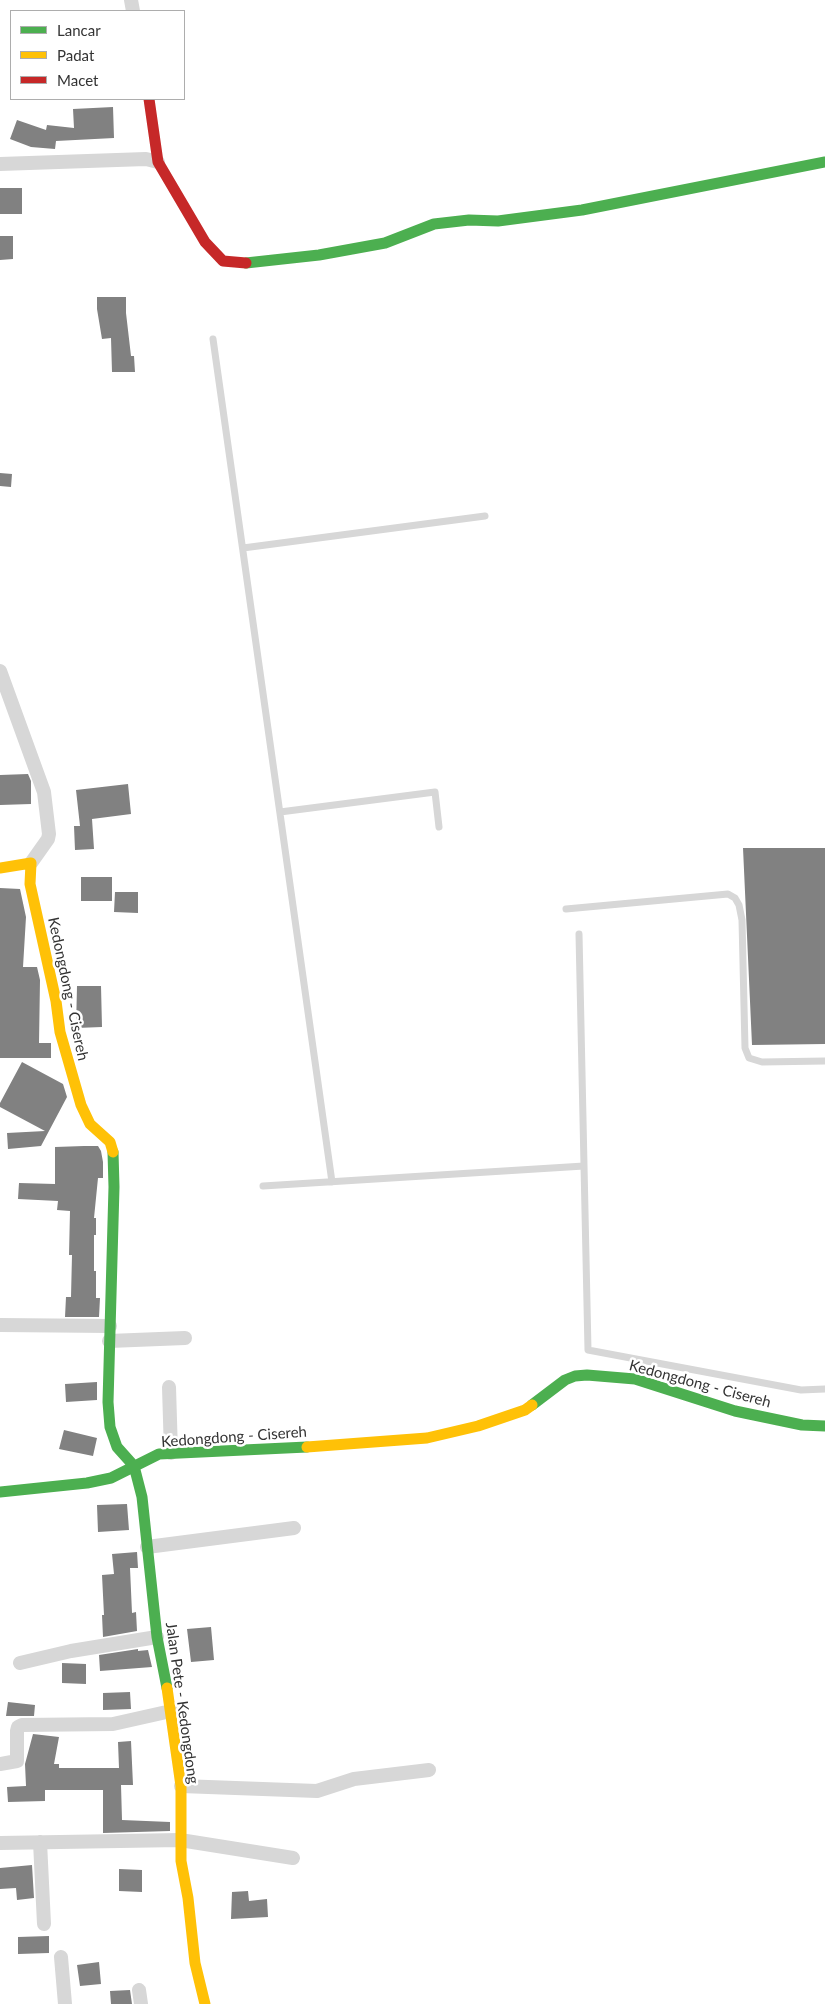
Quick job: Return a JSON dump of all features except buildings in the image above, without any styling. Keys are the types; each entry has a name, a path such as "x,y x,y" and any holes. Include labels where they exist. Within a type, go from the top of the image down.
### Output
{"street":[{"path":"149,100 158,162 205,242 223,261 231,263 246,264 319,255 385,243 434,224 469,220 498,221 582,210 825,162"},
{"path":"0,164 146,159 158,162"},
{"path":"0,671 44,792 49,834 48,839 31,863 0,868"},
{"name":"Kedongdong - Cisereh","path":"31,863 30,884 56,1001 60,1032 82,1105 90,1124 110,1142 114,1161 108,1402 110,1427 117,1446 134,1466 160,1454 331,1446 428,1438 478,1426 525,1410 565,1380 575,1376 587,1375 635,1379 735,1412 802,1425 825,1426"},
{"path":"0,1325 110,1326"},
{"path":"109,1341 185,1338"},
{"path":"169,1387 171,1453"},
{"path":"0,1492 87,1483 111,1478 134,1466"},
{"name":"Jalan Pete - Kedongdong","path":"134,1466 142,1497 157,1638 171,1711 181,1786 180,1840 194,1962 205,2004"},
{"path":"147,1547 294,1528"},
{"path":"20,1663 71,1651 157,1638"},
{"path":"0,1764 17,1761 17,1730 22,1725 113,1724 171,1711"},
{"path":"181,1786 317,1791 354,1779 429,1770"},
{"path":"0,1843 180,1840 293,1858"},
{"path":"40,1842 44,1924"},
{"path":"61,1957 65,2004"},
{"path":"139,1990 141,2004"}],"lane":[{"path":"213,339 332,1182"},
{"path":"243,548 485,516"},
{"path":"280,812 435,792 439,827"},
{"path":"566,909 728,894 735,898 739,905 742,920 745,1048 749,1058 762,1062 825,1061"},
{"path":"579,934 588,1350 801,1390 825,1388"},
{"path":"263,1186 584,1166"}],"traffic: fast":[{"path":"246,263 319,255 385,243 434,224 469,220 498,221 582,210 825,162"},
{"path":"113,1152 114,1187 108,1402 110,1427 117,1447 134,1466 142,1497 157,1637 167,1688"},
{"path":"532,1405 565,1380 575,1376 587,1375 635,1379 735,1411 802,1425 825,1426"},
{"path":"0,1492 87,1483 111,1478 159,1454 307,1447"}],"traffic: slow":[{"path":"0,868 31,863 30,884 56,1001 60,1032 81,1105 90,1124 110,1142 113,1152"},
{"path":"307,1447 427,1438 478,1426 525,1410 532,1405"},
{"path":"167,1688 181,1786 181,1861 188,1898 195,1963 205,2004"}],"traffic: jam":[{"path":"149,100 158,162 205,242 223,261 246,263"}]}
